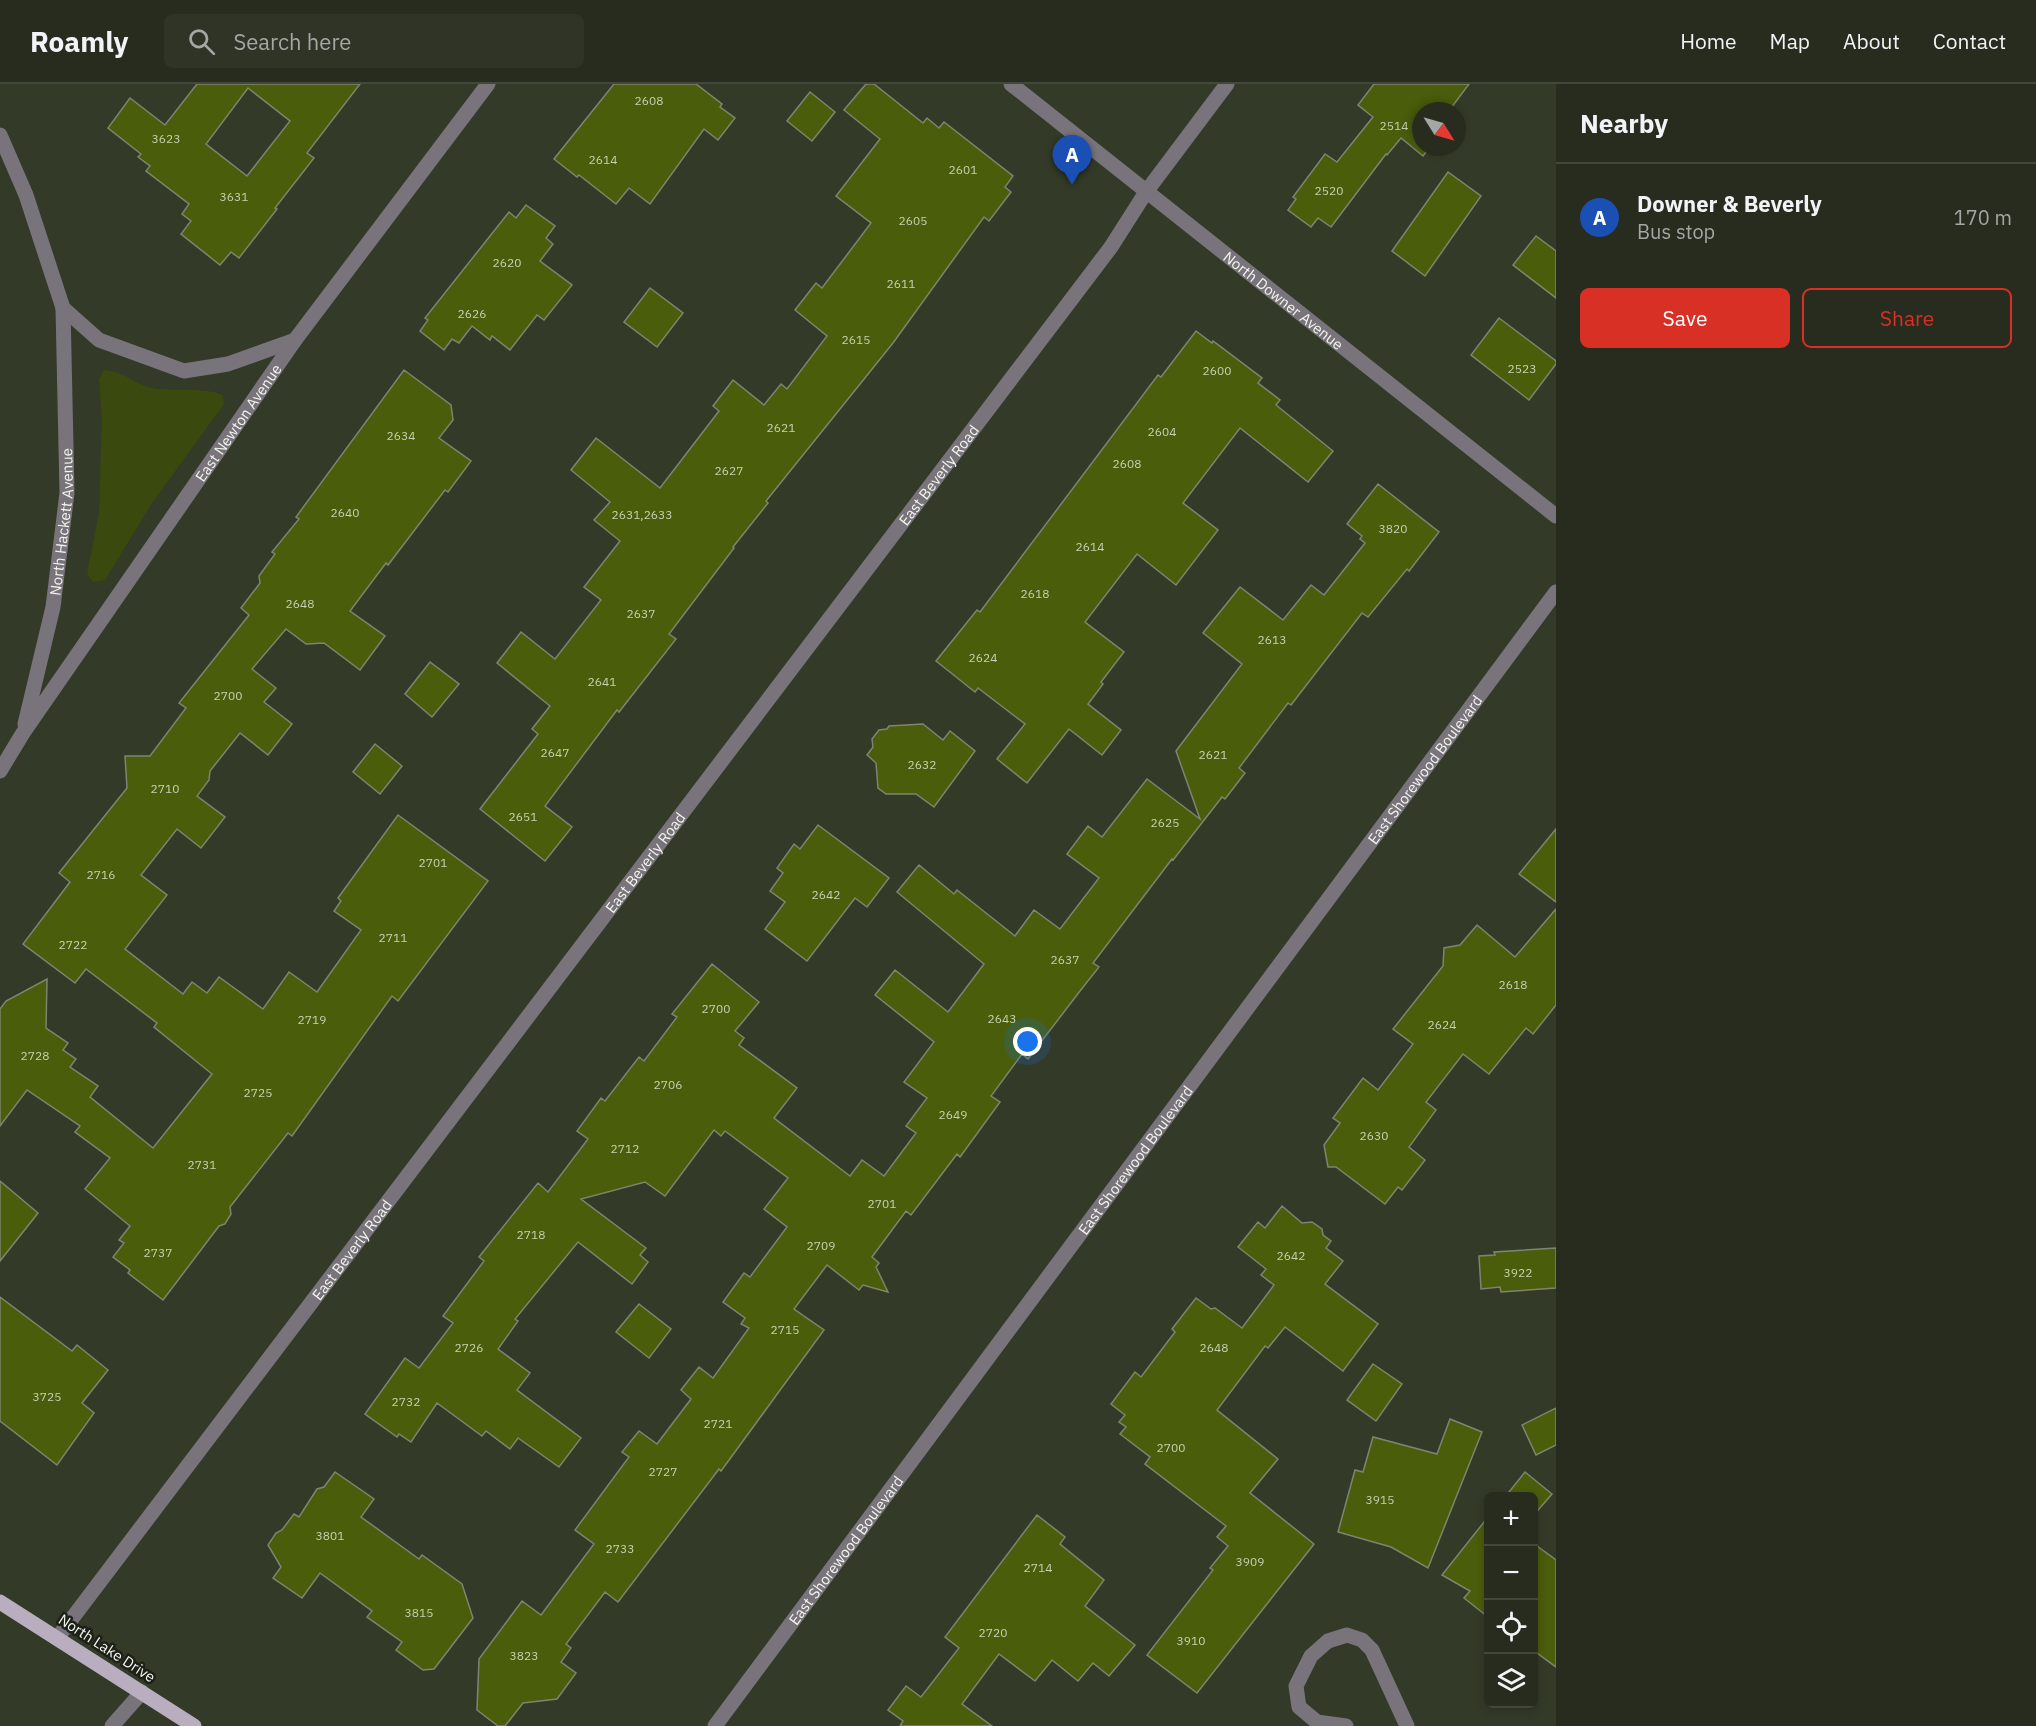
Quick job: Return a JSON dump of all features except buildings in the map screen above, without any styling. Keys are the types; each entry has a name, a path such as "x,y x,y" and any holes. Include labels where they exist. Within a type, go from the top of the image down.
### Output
{"main road":[{"name":"North Lake Drive","path":"0,1602 195,1726"}],"street":[{"name":"East Newton Avenue","path":"0,771 23,733 295,340 488,84"},
{"name":"North Downer Avenue","path":"1011,84 1556,516"},
{"name":"East Beverly Road","path":"58,1637 1103,257 1146,192 1227,84"},
{"name":"North Hackett Avenue","path":"0,135 26,195 63,308 67,493 53,607 23,733"},
{"path":"63,308 99,340 184,370 228,364 295,340"},
{"name":"East Shorewood Boulevard","path":"714,1726 1556,592"},
{"path":"1346,1726 1317,1722 1299,1707 1296,1686 1311,1656 1328,1641 1347,1635 1362,1640 1372,1650 1407,1726"},
{"path":"112,1726 142,1692"}],"green space":[{"path":"104,370 118,373 152,388 198,390 223,395 224,404 152,503 105,580 93,582 87,574 99,513 102,418 99,379"}],"place":[{"name":"Downer & Beverly","path":"1072,185"}]}
